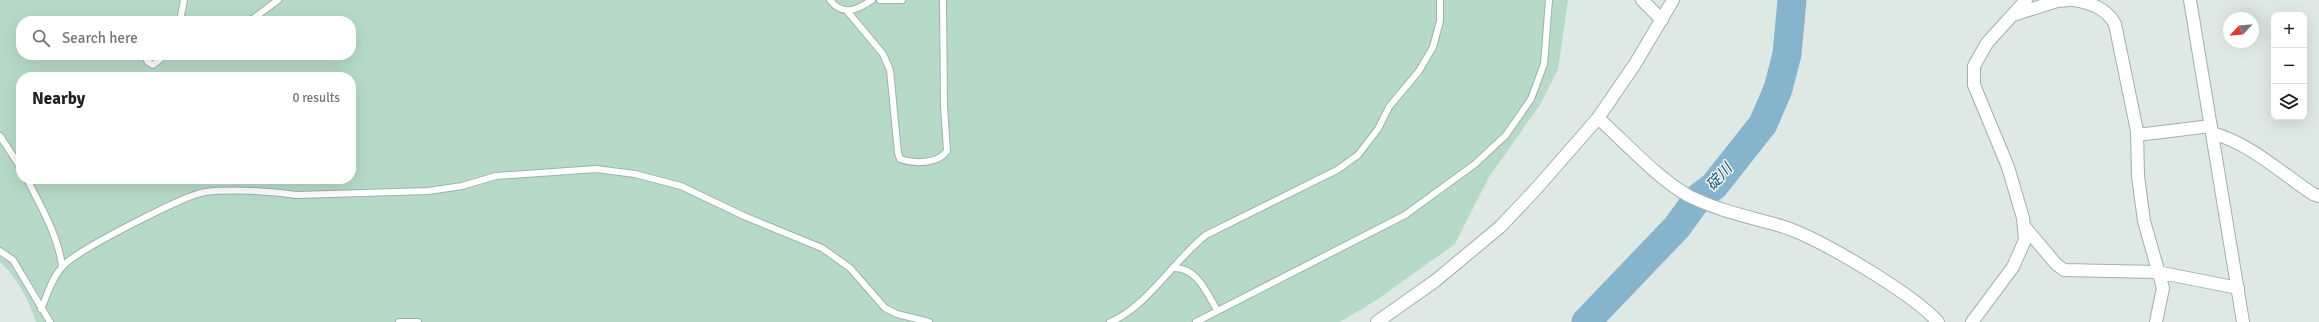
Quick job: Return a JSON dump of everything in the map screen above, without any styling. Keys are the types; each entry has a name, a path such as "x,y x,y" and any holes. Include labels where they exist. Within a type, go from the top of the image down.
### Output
{"street":[{"path":"1642,0 1662,20"},
{"path":"1377,322 1435,280 1500,227 1536,189 1598,118 1635,64 1673,0"},
{"path":"1972,322 2013,266 2025,240 2024,226 2008,167 1974,85 1974,66 1987,43 2026,0"},
{"path":"2011,16 2057,1 2070,0"},
{"path":"2074,0 2088,2 2101,8 2115,24 2137,135 2138,176 2144,221 2160,272 2163,288 2156,322"},
{"path":"2190,0 2243,322"},
{"path":"1598,118 1674,187 1691,197 1742,217 1782,226 1811,239 1860,266 1913,300 1938,322"},
{"path":"2137,135 2212,130 2233,139 2301,186 2319,196"},
{"path":"2024,226 2064,270 2160,272 2238,288"}],"lane":[{"path":"181,0 182,12"},
{"path":"181,16 184,0"},
{"path":"257,16 278,0"},
{"path":"830,0 841,10 848,12 859,9 872,0"},
{"path":"880,0 902,0"},
{"path":"848,12 880,49 890,70 898,153 900,159 909,162 937,160 943,157 947,151 944,98 943,0"},
{"path":"1110,322 1137,304 1173,268 1192,246 1206,235 1337,170 1358,155 1378,129 1389,108 1419,70 1433,47 1440,21 1440,0"},
{"path":"1196,322 1399,218 1475,164 1506,135 1531,99 1544,64 1549,0"},
{"path":"147,60 153,65 159,60"},
{"path":"0,136 16,160"},
{"path":"41,309 62,266 84,251 191,195 206,192 275,192 297,195 428,191 462,186 496,176 596,170 635,174 681,186 744,216 822,248 850,268 885,308 897,314 930,322"},
{"path":"29,184 51,228 60,251 62,266"},
{"path":"0,251 13,260 50,322"},
{"path":"1173,268 1182,267 1192,271 1217,310"},
{"path":"399,322 418,322"}],"green space":[{"path":"0,0 1568,0 1558,69 1540,105 1489,177 1455,244 1375,301 1340,322 36,322 22,290 0,262"}],"waterway":[{"name":"碇川","path":"1586,322 1677,227 1698,198 1714,186 1763,124 1778,89 1787,54 1792,0"}]}
